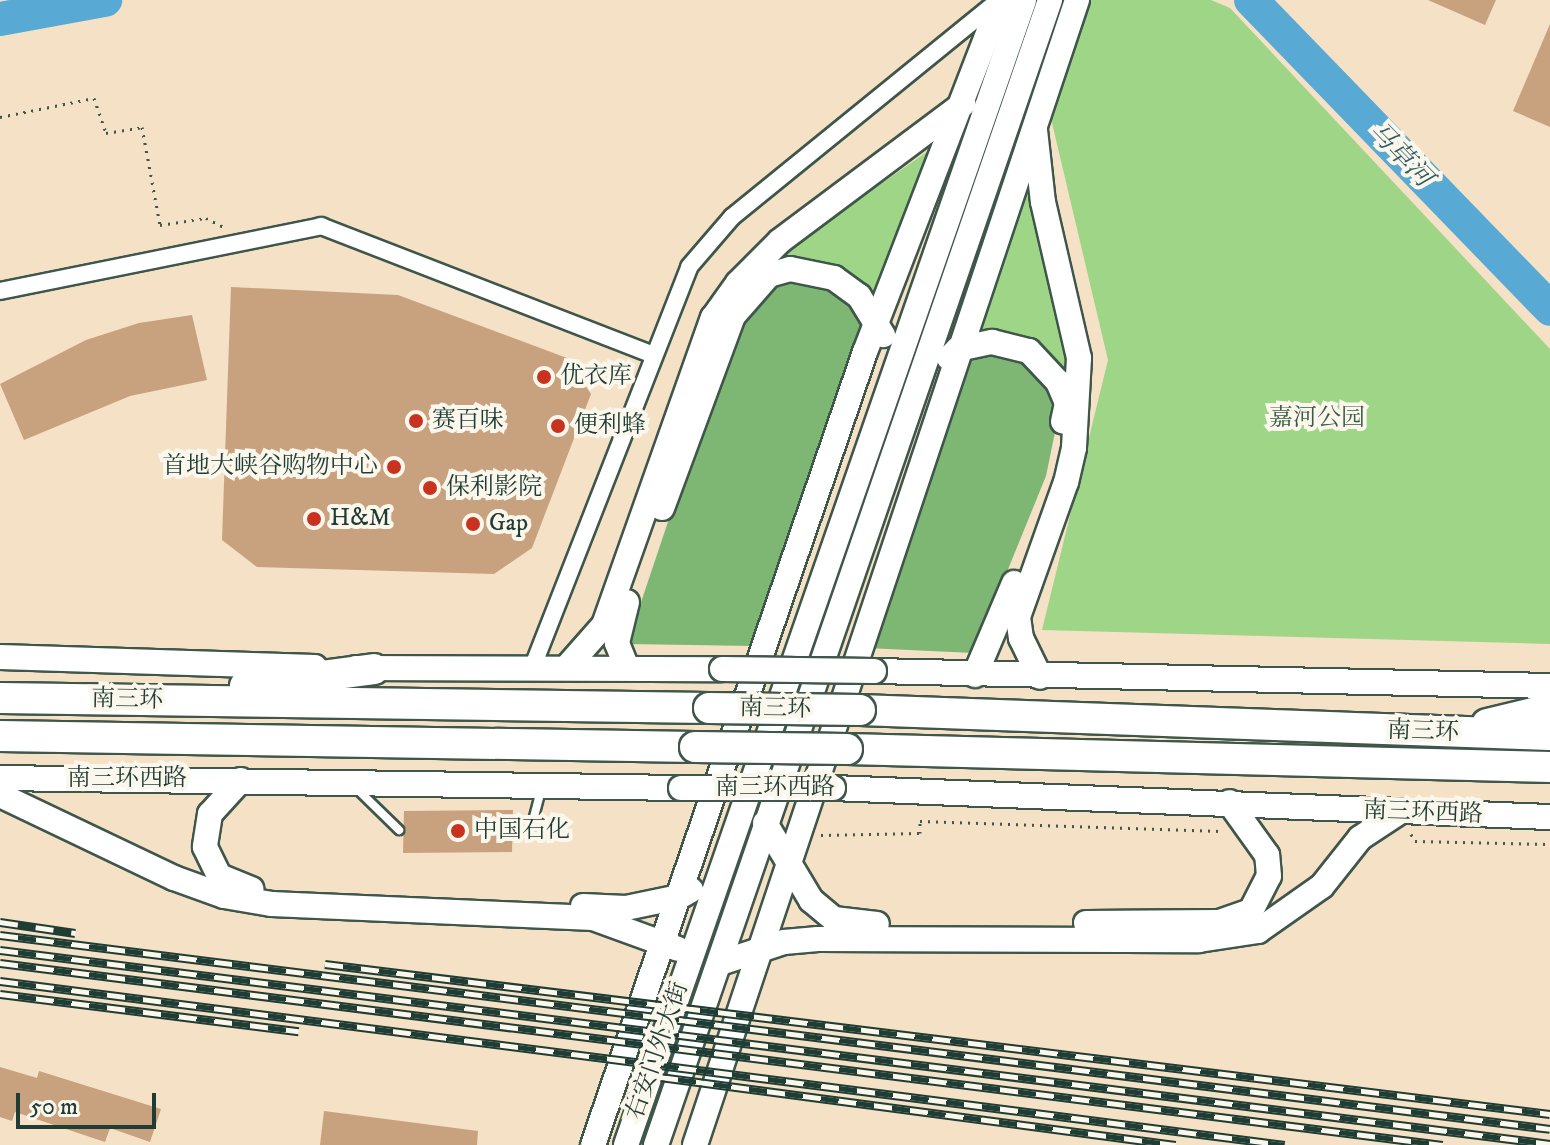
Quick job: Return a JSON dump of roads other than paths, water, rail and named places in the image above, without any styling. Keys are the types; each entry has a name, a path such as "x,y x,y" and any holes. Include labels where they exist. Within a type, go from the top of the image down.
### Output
{"highway":[{"path":"137,700 374,669"},
{"name":"南三环","path":"0,698 860,710 1454,734 1550,735"},
{"path":"1454,734 1550,709"},
{"name":"南三环","path":"0,736 847,749 1550,767"}],"main road":[{"path":"593,1145 879,323 1000,0"},
{"name":"右安门外大街","path":"626,1145 894,365 1024,0"},
{"name":"右安门外大街","path":"656,1145 1050,0"},
{"path":"695,1145 763,950 958,349 1077,0"},
{"path":"1027,68 1043,202 1079,358 1074,448 1066,482 1018,617 1021,638 1040,677"},
{"path":"567,667 604,625 713,318 738,283 780,241 963,105 998,74"},
{"path":"627,668 617,643 621,620 733,316 769,275 790,269 834,278 859,296 879,323 894,365"},
{"path":"918,387 958,349 992,342 1029,351 1047,365 1067,403 1046,497 975,675"},
{"path":"0,657 374,669 533,666 1550,686"},
{"name":"南三环西路","path":"0,778 351,782 542,789 833,788 1550,817"},
{"path":"241,780 210,814 203,832 208,862 219,876 243,888 279,895 626,908 679,897 719,871"},
{"path":"0,795 174,878 224,896 272,904 593,918 664,941 690,956"},
{"path":"765,823 789,871 811,900 834,919 851,924 1219,922 1251,911 1269,876 1267,855 1229,802"},
{"path":"720,963 818,939 1199,940 1258,931 1322,886 1360,838 1398,813"}],"street":[{"path":"533,666 689,267 732,217 1000,0"},
{"path":"0,291 321,226 654,355"}],"lane":[{"path":"351,782 399,830"},
{"path":"530,832 542,789"}],"waterway":[{"name":"马草河","path":"0,19 105,0"},
{"name":"马草河","path":"1251,0 1550,309"}],"railway":[{"path":"0,922 75,933"},
{"path":"0,935 1550,1129"},
{"path":"0,950 1550,1144"},
{"path":"0,963 1443,1145"},
{"path":"325,964 1550,1114"},
{"path":"0,981 1285,1145"},
{"path":"0,994 299,1031"},
{"path":"660,1077 1176,1145"}],"place":[{"name":"优衣库","path":"544,377"},
{"name":"赛百味","path":"416,421"},
{"name":"便利蜂","path":"558,426"},
{"name":"首地大峡谷购物中心","path":"394,467"},
{"name":"保利影院","path":"430,488"},
{"name":"H&M","path":"314,519"},
{"name":"Gap","path":"473,524"},
{"name":"中国石化","path":"458,831"}],"park label":[{"name":"嘉河公园","path":"1317,419"}]}
